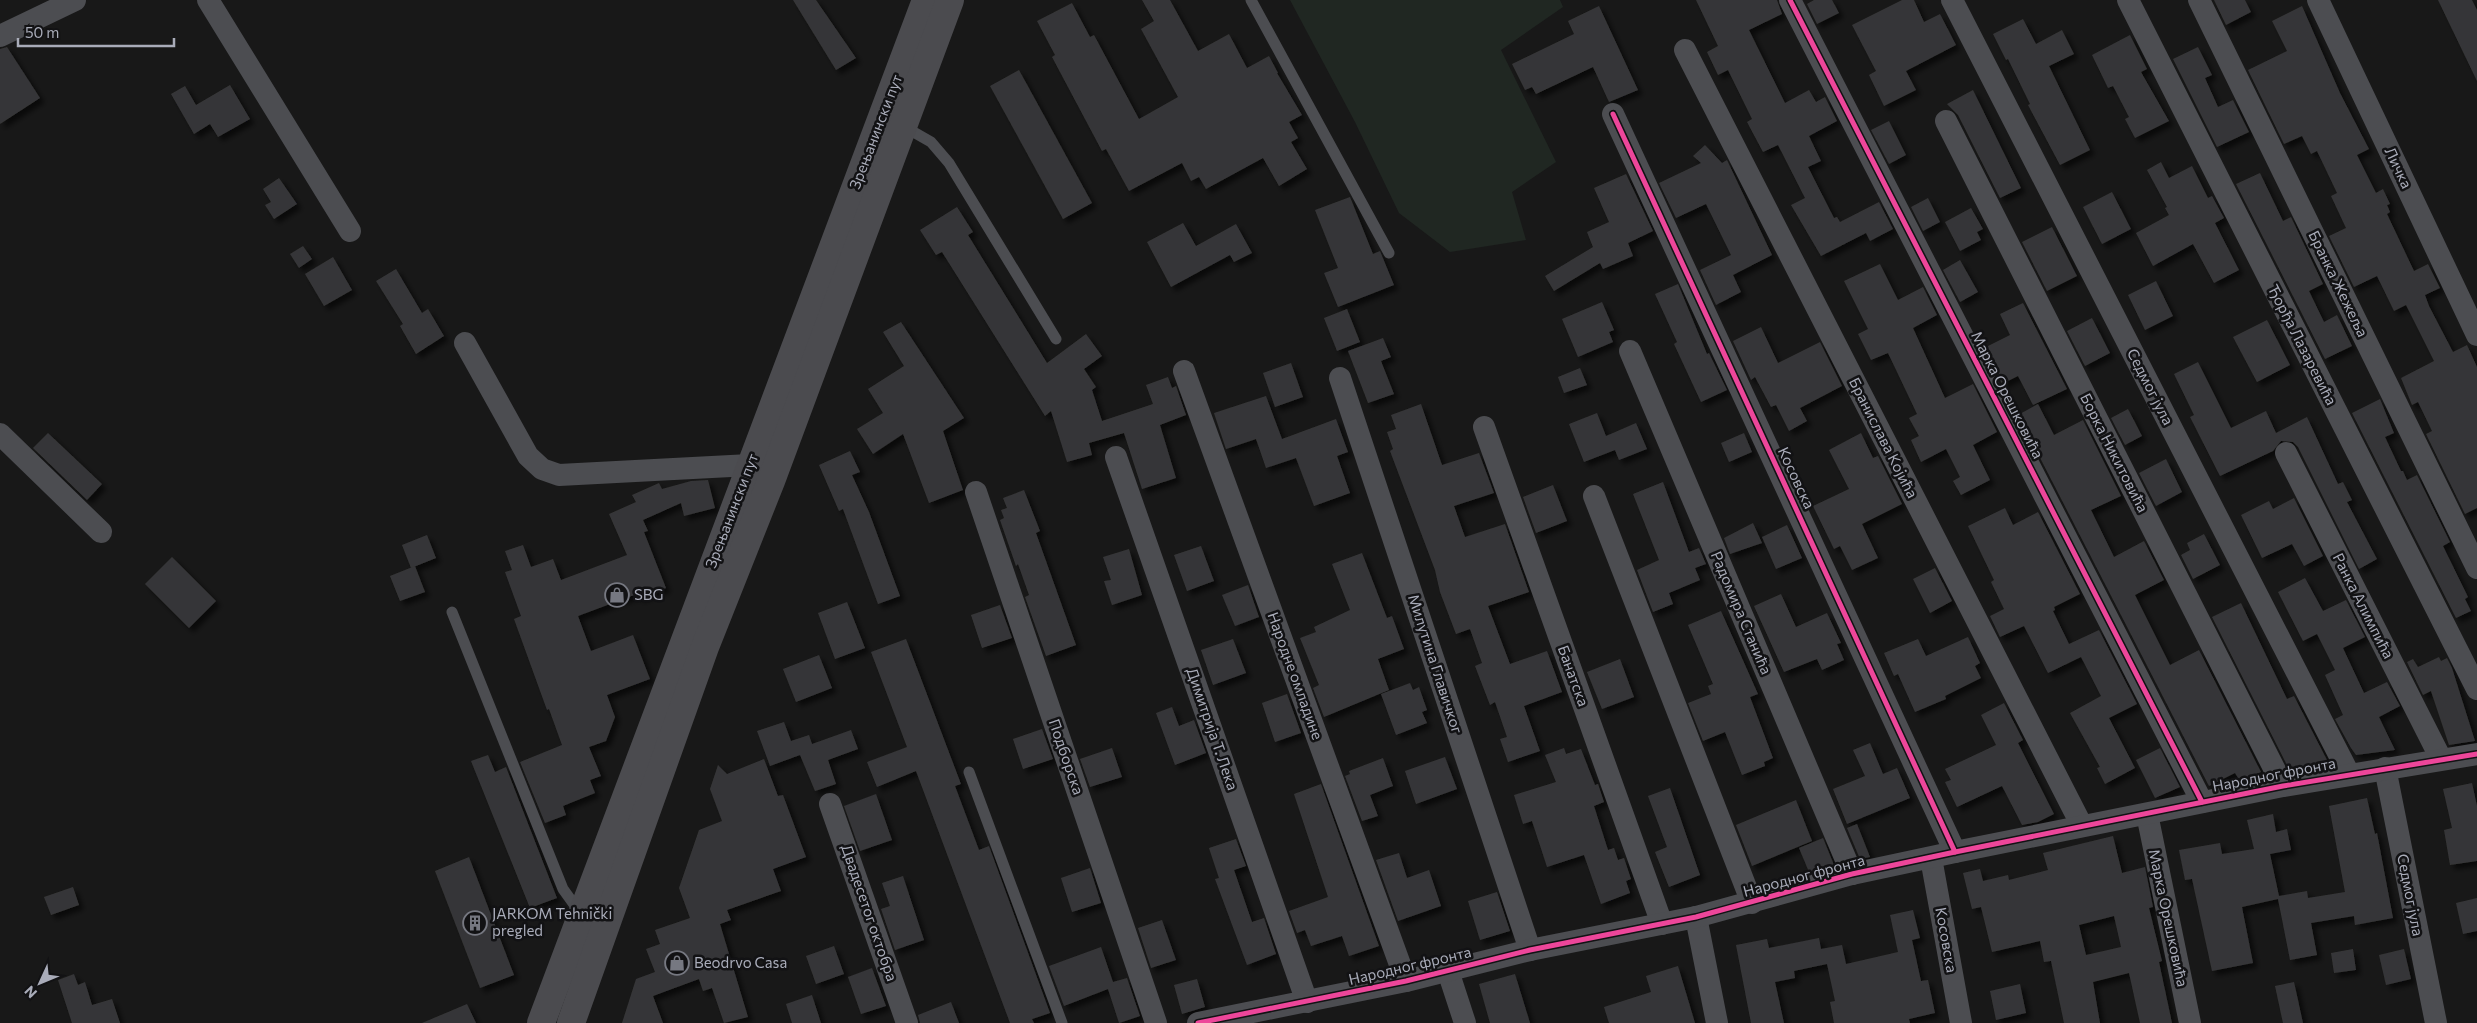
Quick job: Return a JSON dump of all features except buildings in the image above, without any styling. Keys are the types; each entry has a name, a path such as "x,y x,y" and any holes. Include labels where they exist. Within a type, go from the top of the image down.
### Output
{"main road":[{"name":"Зрењанински пут","path":"540,1023 926,0"},
{"name":"Зрењанински пут","path":"571,1023 706,647 771,481 950,0"}],"street":[{"path":"208,0 350,231"},
{"name":"Марка Орешковића","path":"1790,0 2202,802"},
{"name":"Седмог јула","path":"1952,0 2349,774"},
{"name":"Ђорђа Лазаревића","path":"2128,0 2477,689"},
{"name":"Бранка Жежеља","path":"2199,0 2477,568"},
{"name":"Личка","path":"2318,0 2477,335"},
{"path":"0,36 72,1"},
{"name":"Бранислава Којића","path":"1685,50 2082,826"},
{"name":"Косовска","path":"1613,114 1955,852"},
{"name":"Борка Никитовића","path":"1946,121 2283,786"},
{"path":"466,343 528,456 542,470 560,474 750,465"},
{"name":"Радомира Станића","path":"1630,351 1852,874"},
{"name":"Народне омладине","path":"1184,371 1406,981"},
{"name":"Милутина Главичког","path":"1340,378 1530,950"},
{"name":"Банатска","path":"1484,427 1662,924"},
{"path":"0,434 101,532"},
{"name":"Ранка Алимпића","path":"2286,453 2441,759"},
{"name":"Димитрија Т. Лека","path":"1116,457 1307,1002"},
{"name":"Подборска","path":"976,492 1156,1023"},
{"path":"1594,496 1752,903"},
{"name":"Народног фронта","path":"1198,1023 1406,981 1530,950 1696,917 1852,874 1955,852 2283,786 2477,754"},
{"name":"Седмог јула","path":"2385,768 2436,1023"},
{"name":"Двадесетог октобра","path":"830,804 908,1023"},
{"name":"Марка Орешковића","path":"2147,814 2190,1023"},
{"name":"Косовска","path":"1930,858 1961,1023"},
{"path":"1696,917 1717,1023"},
{"path":"1448,971 1465,1023"}],"lane":[{"path":"1251,0 1389,253"},
{"path":"903,126 931,142 949,163 1056,339"},
{"path":"452,612 563,889 575,909 582,915"},
{"path":"969,772 1062,1023"}],"shaded area":[{"path":"1290,0 1560,0 1563,7 1501,50 1556,162 1512,192 1526,240 1450,252 1399,213 1355,122"}],"cycle path":[{"path":"1790,0 2202,802"},
{"path":"1613,114 1955,852"},
{"path":"1198,1023 1406,981 1530,950 1696,917 1852,874 1955,852 2283,786 2477,754"}],"place":[{"name":"SBG","path":"617,595"},
{"name":"JARKOM Tehnički pregled","path":"475,923"},
{"name":"Beodrvo Casa","path":"677,963"}]}
